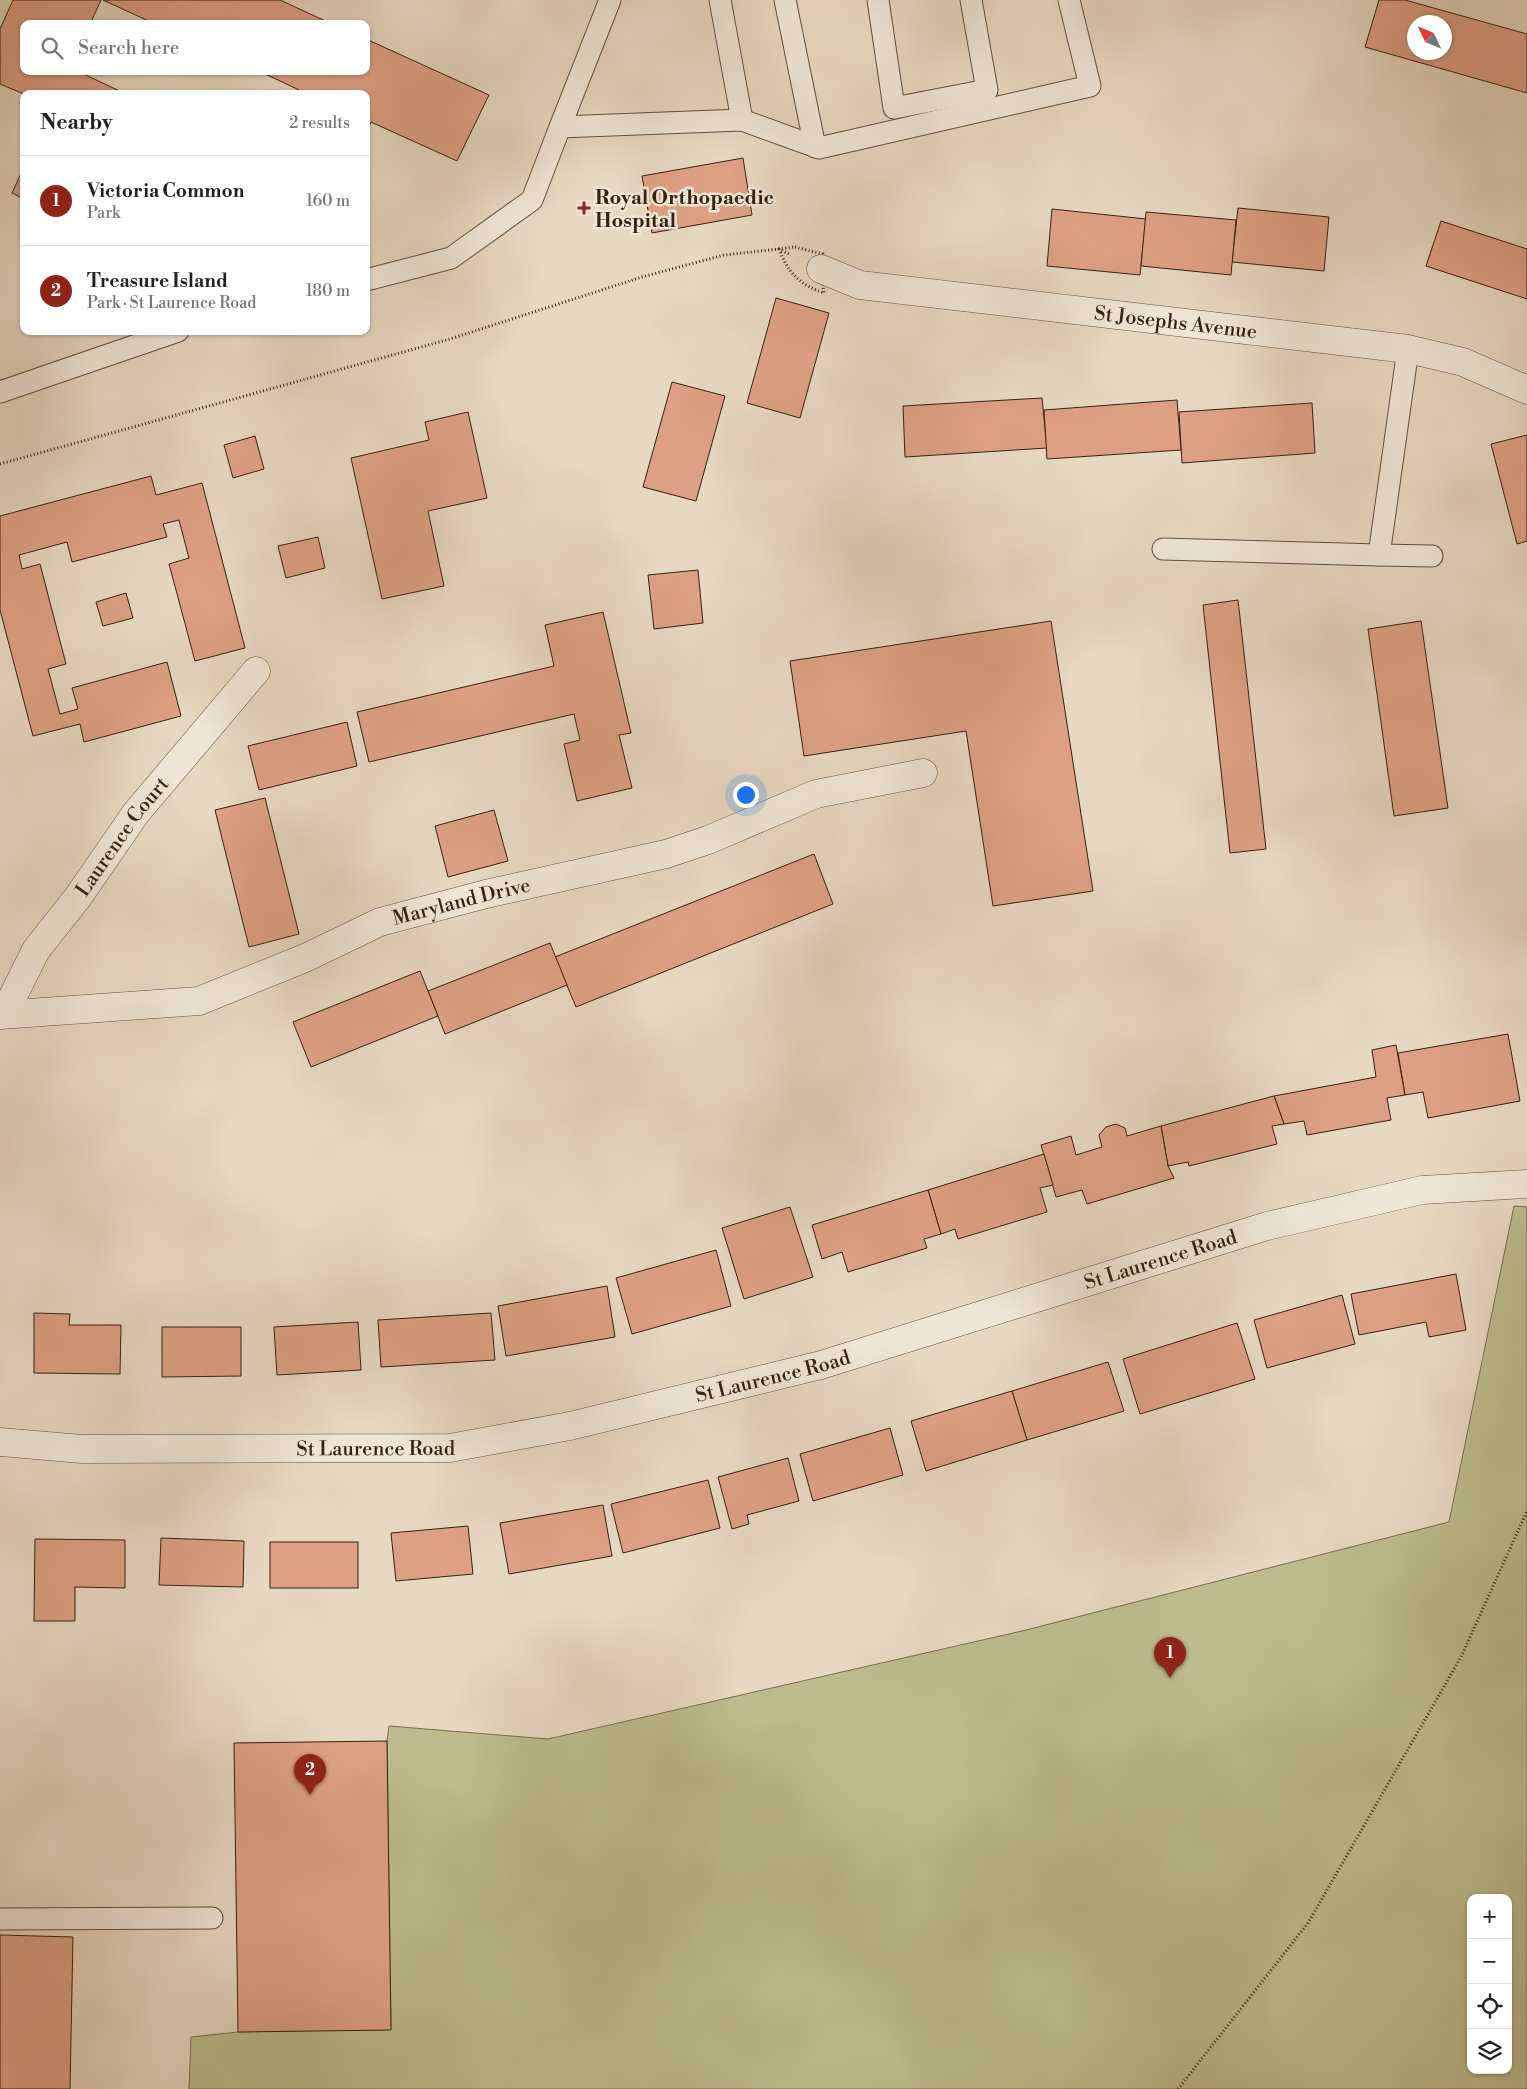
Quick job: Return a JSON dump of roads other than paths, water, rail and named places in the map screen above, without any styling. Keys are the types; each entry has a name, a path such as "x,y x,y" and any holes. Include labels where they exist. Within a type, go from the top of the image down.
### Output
{"street":[{"name":"St Josephs Avenue","path":"817,268 860,284 1408,349 1463,362 1527,390"},
{"name":"Laurence Court","path":"2,1015 36,950 78,897 136,813 256,670"},
{"name":"Maryland Drive","path":"2,1015 199,1001 305,958 380,922 486,894 666,854 708,840 816,794 923,773"},
{"name":"St Laurence Road","path":"0,1442 82,1449 450,1448 570,1426 821,1365 1266,1226 1422,1190 1527,1184"}],"lane":[{"path":"370,279 451,258 532,200 610,0"},
{"path":"720,0 744,88 742,120"},
{"path":"785,0 815,147"},
{"path":"878,0 898,130"},
{"path":"894,108 987,90 971,0"},
{"path":"560,127 742,120 819,148 1090,86 1069,0"},
{"path":"0,392 166,335"},
{"path":"1379,555 1408,349"},
{"path":"1163,549 1432,556"},
{"path":"0,1920 212,1918"}],"place":[{"name":"Royal Orthopaedic Hospital","path":"584,208"},
{"name":"Victoria Common","path":"1170,1678"},
{"name":"Treasure Island","path":"310,1795"}]}
